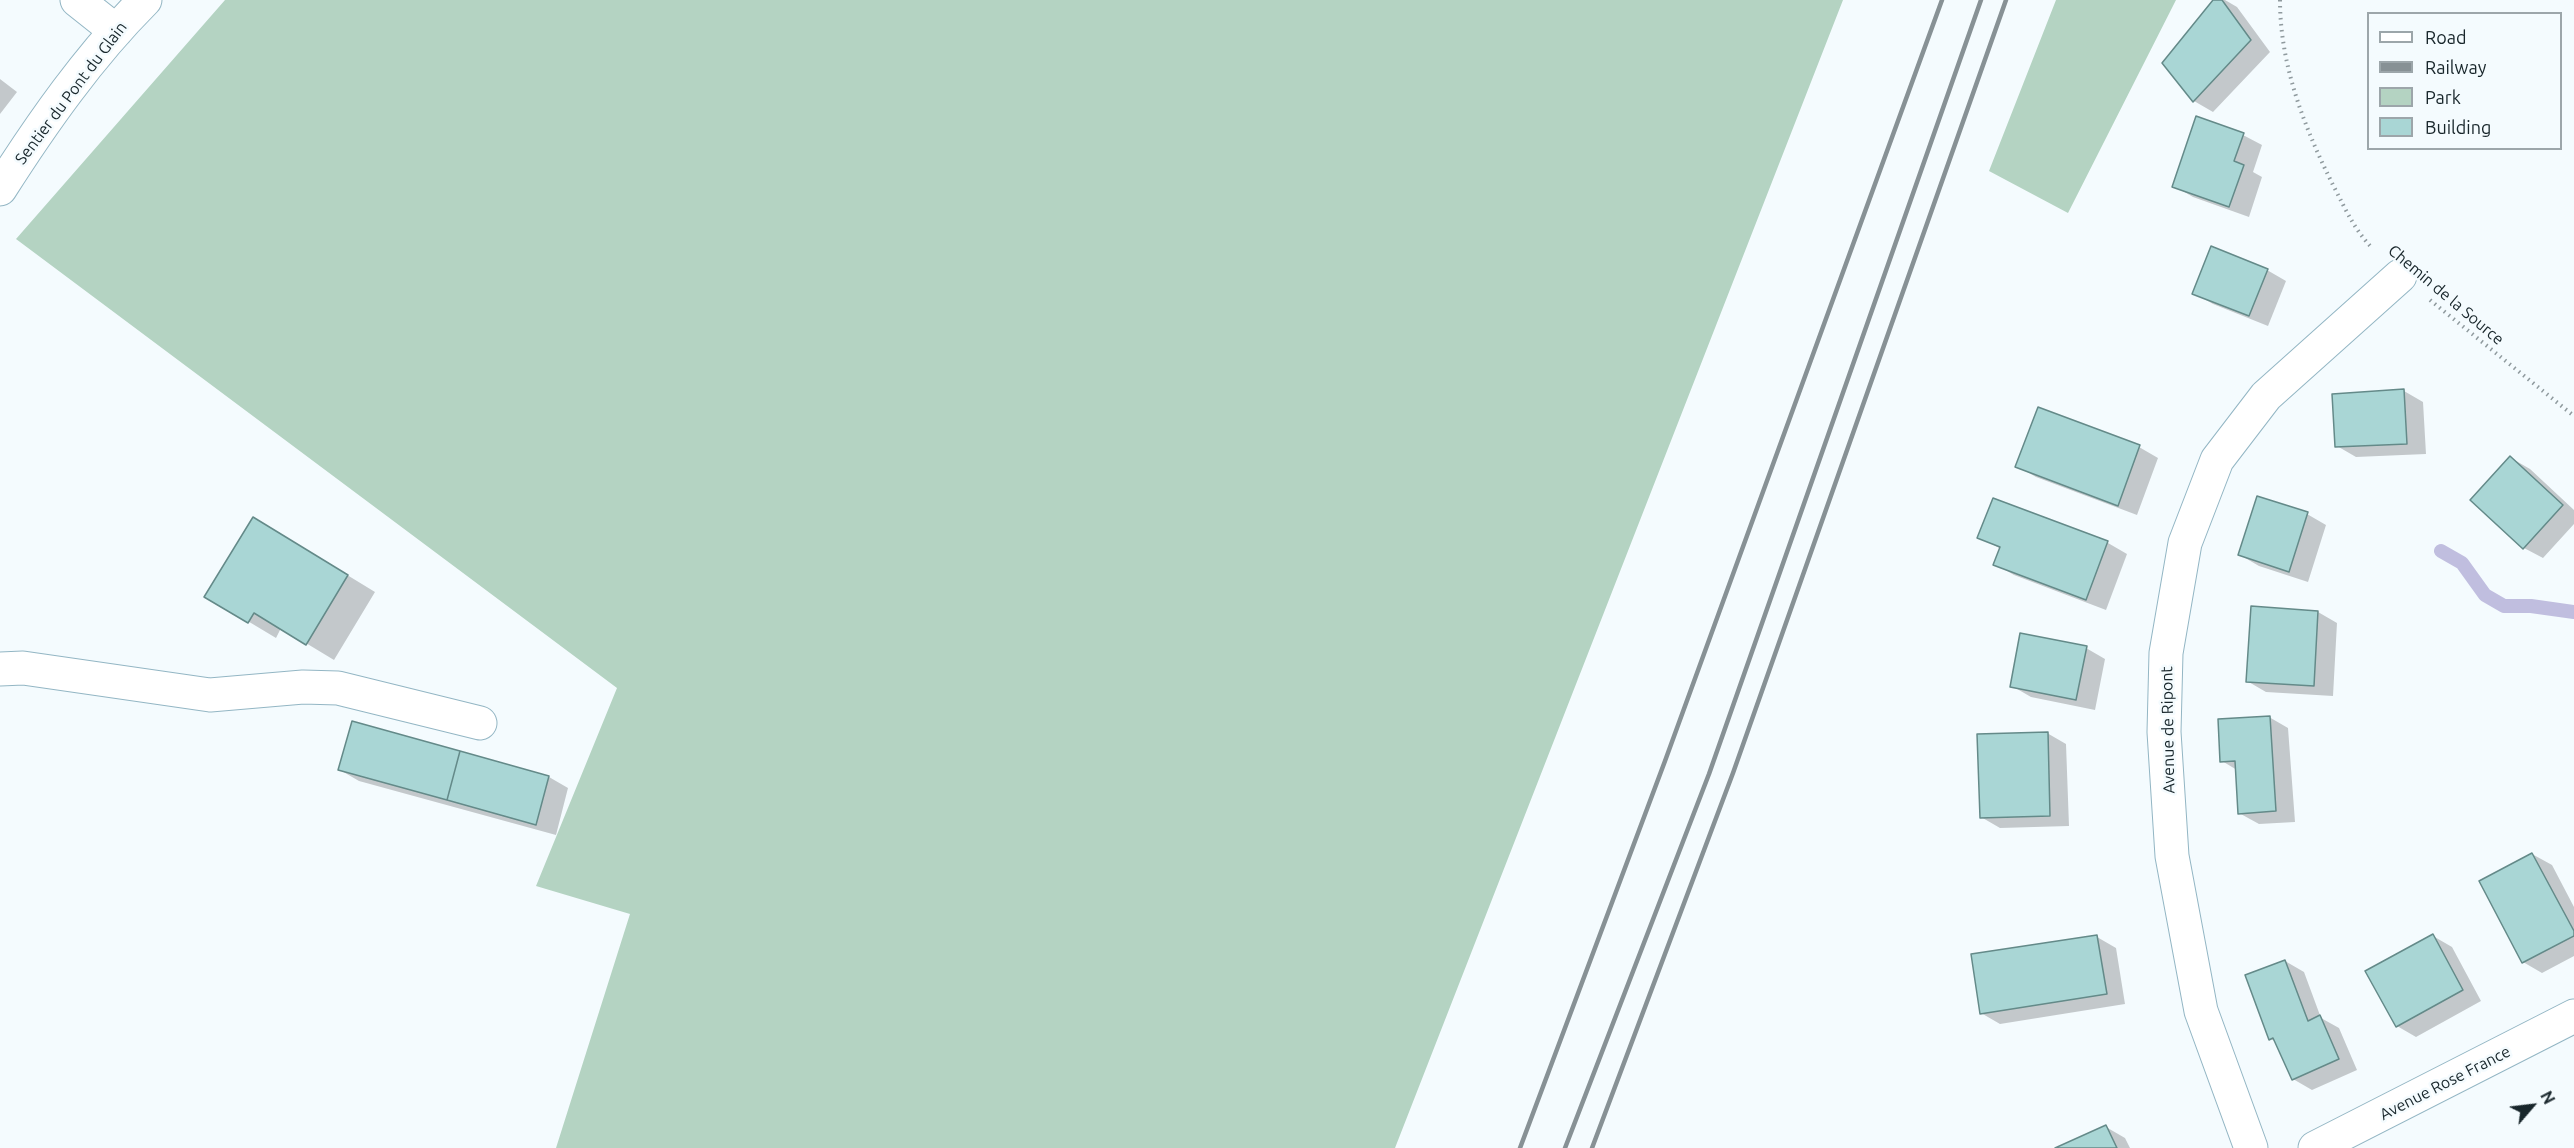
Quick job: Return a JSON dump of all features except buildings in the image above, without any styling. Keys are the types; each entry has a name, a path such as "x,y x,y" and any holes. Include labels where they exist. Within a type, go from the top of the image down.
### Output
{"street":[{"path":"77,0 116,31"},
{"name":"Sentier du Pont du Glain","path":"0,189 30,141 116,31 146,0"},
{"name":"Avenue de Ripont","path":"2251,1148 2201,1011 2172,856 2164,732 2166,652 2185,543 2217,460 2266,396 2400,276"},
{"path":"0,669 23,668 210,694 303,687 338,688 480,723"},
{"name":"Avenue Rose France","path":"2315,1148 2574,1016"}],"path":[{"name":"Chemin de la Source","path":"2280,0 2287,63 2304,122 2357,233 2400,276 2574,416"}],"green space":[{"path":"225,0 1843,0 1395,1148 556,1148 630,914 536,886 617,688 16,239"},
{"path":"2056,0 2176,0 2068,213 1989,171"}],"waterway":[{"path":"2441,551 2462,563 2485,595 2504,606 2531,606 2574,612"}],"railway":[{"path":"1520,1148 1665,761 1942,0"},
{"path":"1565,1148 1709,774 1981,0"},
{"path":"1592,1148 1733,773 2006,0"}]}
